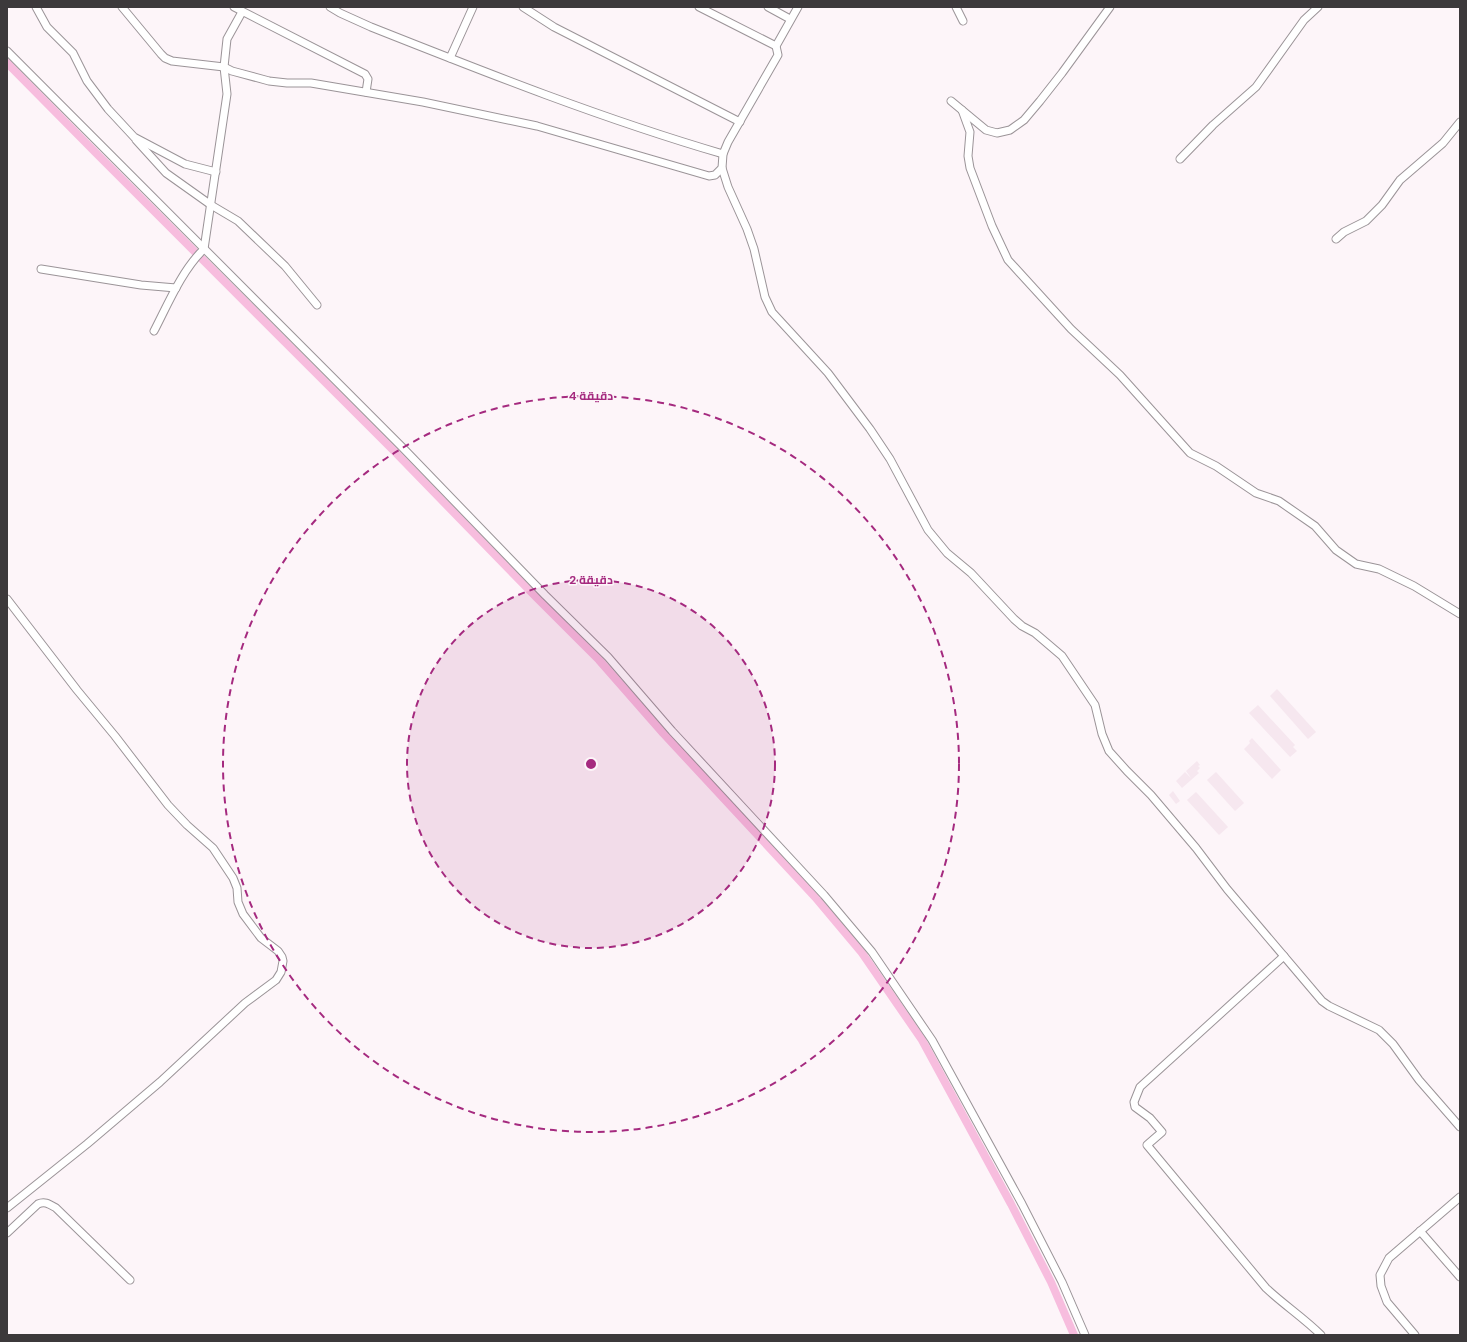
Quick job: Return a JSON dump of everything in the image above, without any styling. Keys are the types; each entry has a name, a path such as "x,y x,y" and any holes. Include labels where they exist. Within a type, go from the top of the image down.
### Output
{"street":[{"path":"36,7 47,27 73,53 87,82 108,109 166,173 211,205 238,221 285,266 317,305"},
{"path":"122,7 165,58 172,61 224,67 232,72 269,81 311,83 423,102 537,126 568,134 703,176 715,175 722,168"},
{"path":"234,7 365,74 368,79 366,92"},
{"path":"330,7 357,21 450,58 627,124 723,154"},
{"path":"450,58 473,7"},
{"path":"523,7 554,27 740,122"},
{"path":"699,7 776,46"},
{"path":"768,7 790,19"},
{"path":"798,7 776,46 778,55 723,154 722,168 728,187 747,229 754,249 765,297 772,312 828,373 870,429 890,459 928,530 947,552 971,573 1014,620 1035,633 1062,656 1095,705 1102,734 1109,751 1176,824 1227,889 1325,1004 1378,1030 1393,1044 1419,1080 1460,1127"},
{"path":"956,7 963,22"},
{"path":"951,101 986,130 997,133 1010,130 1024,120 1040,101 1110,7"},
{"path":"1180,159 1213,125 1256,87 1304,20 1318,7"},
{"path":"154,331 176,288 198,255 204,249 227,94 224,67 227,39 242,12"},
{"path":"7,52 402,447 545,596 608,657 672,731 824,895 872,952 932,1040 1022,1204 1062,1282 1085,1335"},
{"path":"962,110 970,132 968,156 970,168 992,226 1008,260 1071,329 1120,375 1190,452 1216,466 1256,493 1279,501 1315,526 1336,550 1356,564 1379,569 1414,586 1460,614"},
{"path":"1336,239 1344,232 1366,221 1382,205 1400,180 1443,143 1460,122"},
{"path":"134,137 185,164 216,172"},
{"path":"41,269 141,285 176,288"},
{"path":"7,599 168,805 187,825 213,848 233,878 238,902 243,914 261,938 278,951 283,961 276,980 245,1003 160,1082 7,1208"},
{"path":"1284,956 1140,1087 1134,1102 1135,1107 1150,1118 1162,1132 1147,1145 1266,1288 1321,1335"},
{"path":"1415,1335 1387,1302 1381,1286 1380,1275 1389,1258 1460,1197"},
{"path":"7,1233 38,1204 43,1202 56,1208 130,1280"},
{"path":"1420,1231 1460,1277"}],"shaded area":[{"path":"1277,689 1316,732 1308,739 1270,696"},
{"path":"1258,705 1295,745 1293,747 1297,751 1290,757 1249,713"},
{"path":"1252,738 1281,770 1272,779 1244,749 1250,743 1249,741"},
{"path":"1197,761 1200,765 1198,766 1200,768 1197,771 1199,773 1182,788 1176,781 1185,772 1191,778 1186,771"},
{"path":"1216,772 1244,803 1235,811 1207,780"},
{"path":"1173,791 1180,801 1176,804 1169,795"},
{"path":"1196,792 1228,827 1219,835 1187,800"}],"waterway":[{"path":"7,63 393,450 599,660 663,733 815,897 862,953 922,1040 1011,1204 1051,1282 1074,1335"}]}
